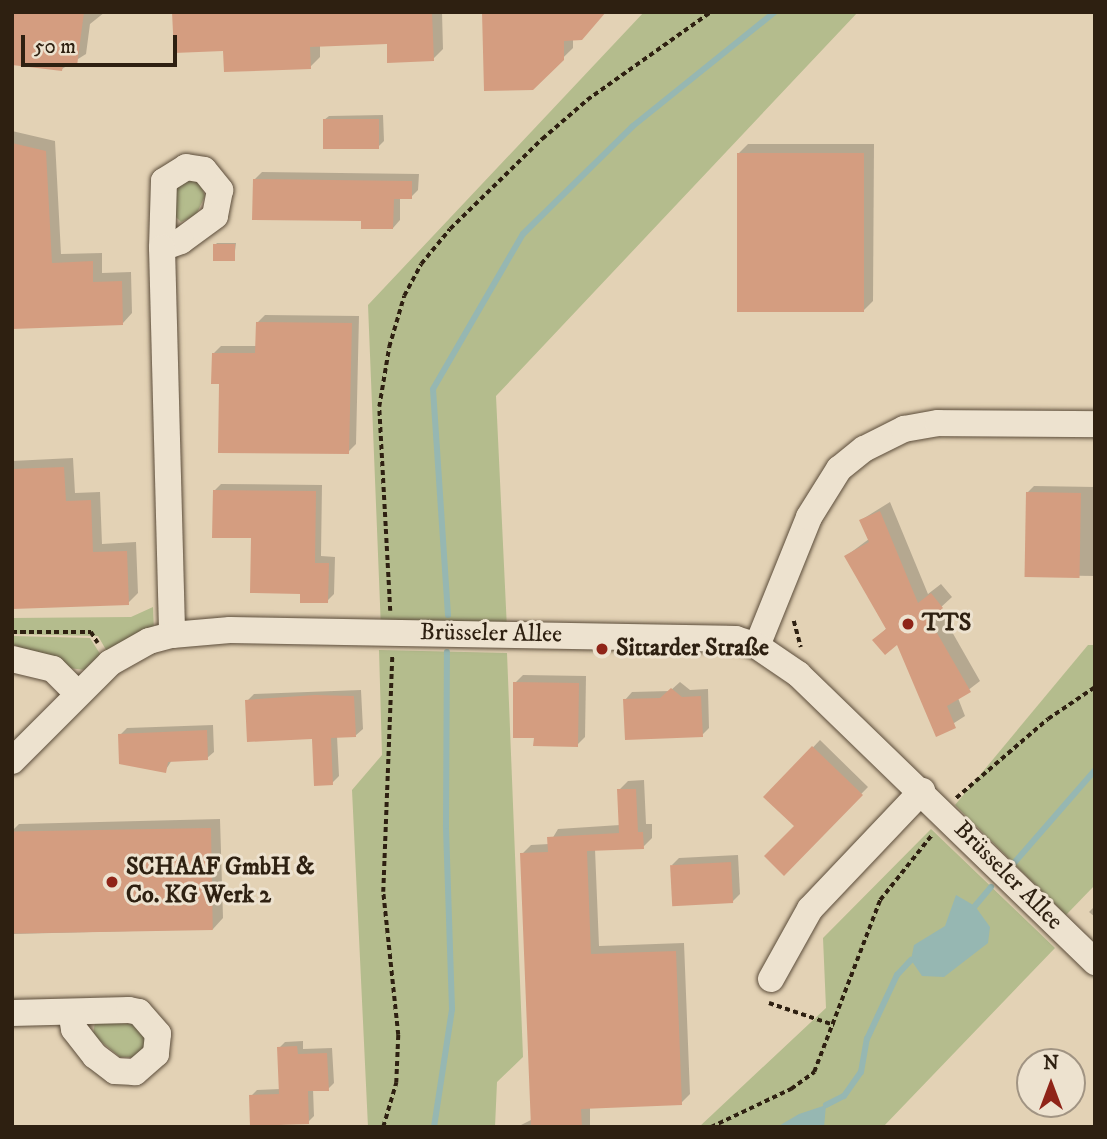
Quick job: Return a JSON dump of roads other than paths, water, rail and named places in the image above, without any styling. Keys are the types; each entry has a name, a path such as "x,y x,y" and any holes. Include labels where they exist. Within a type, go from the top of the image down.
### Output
{"street":[{"path":"162,248 172,635"},
{"path":"757,646 809,517 838,469 864,449 904,429 938,423 1095,424"},
{"name":"Brüsseler Allee","path":"12,761 77,693 110,663 149,641 172,635 230,630 709,635 757,646 798,674 946,814 1095,962"},
{"path":"12,659 53,669 77,693"},
{"path":"770,991 810,909 922,791"},
{"path":"12,1013 71,1012"}],"water":[{"path":"956,895 975,906 990,927 988,943 944,977 922,976 911,960 914,945 945,926"},
{"path":"826,1105 824,1127 777,1127 799,1114"}],"waterway":[{"path":"448,615 433,389 523,234 633,126 775,12"},
{"path":"434,1127 452,1009 446,826 447,652"},
{"path":"1014,863 1095,770"},
{"path":"975,906 991,887"},
{"path":"826,1105 844,1096 861,1072 867,1039 897,975 911,960"}],"place":[{"name":"TTS","path":"908,624"},
{"name":"Sittarder Straße","path":"602,649"},
{"name":"SCHAAF GmbH & Co. KG Werk 2","path":"112,882"}]}
